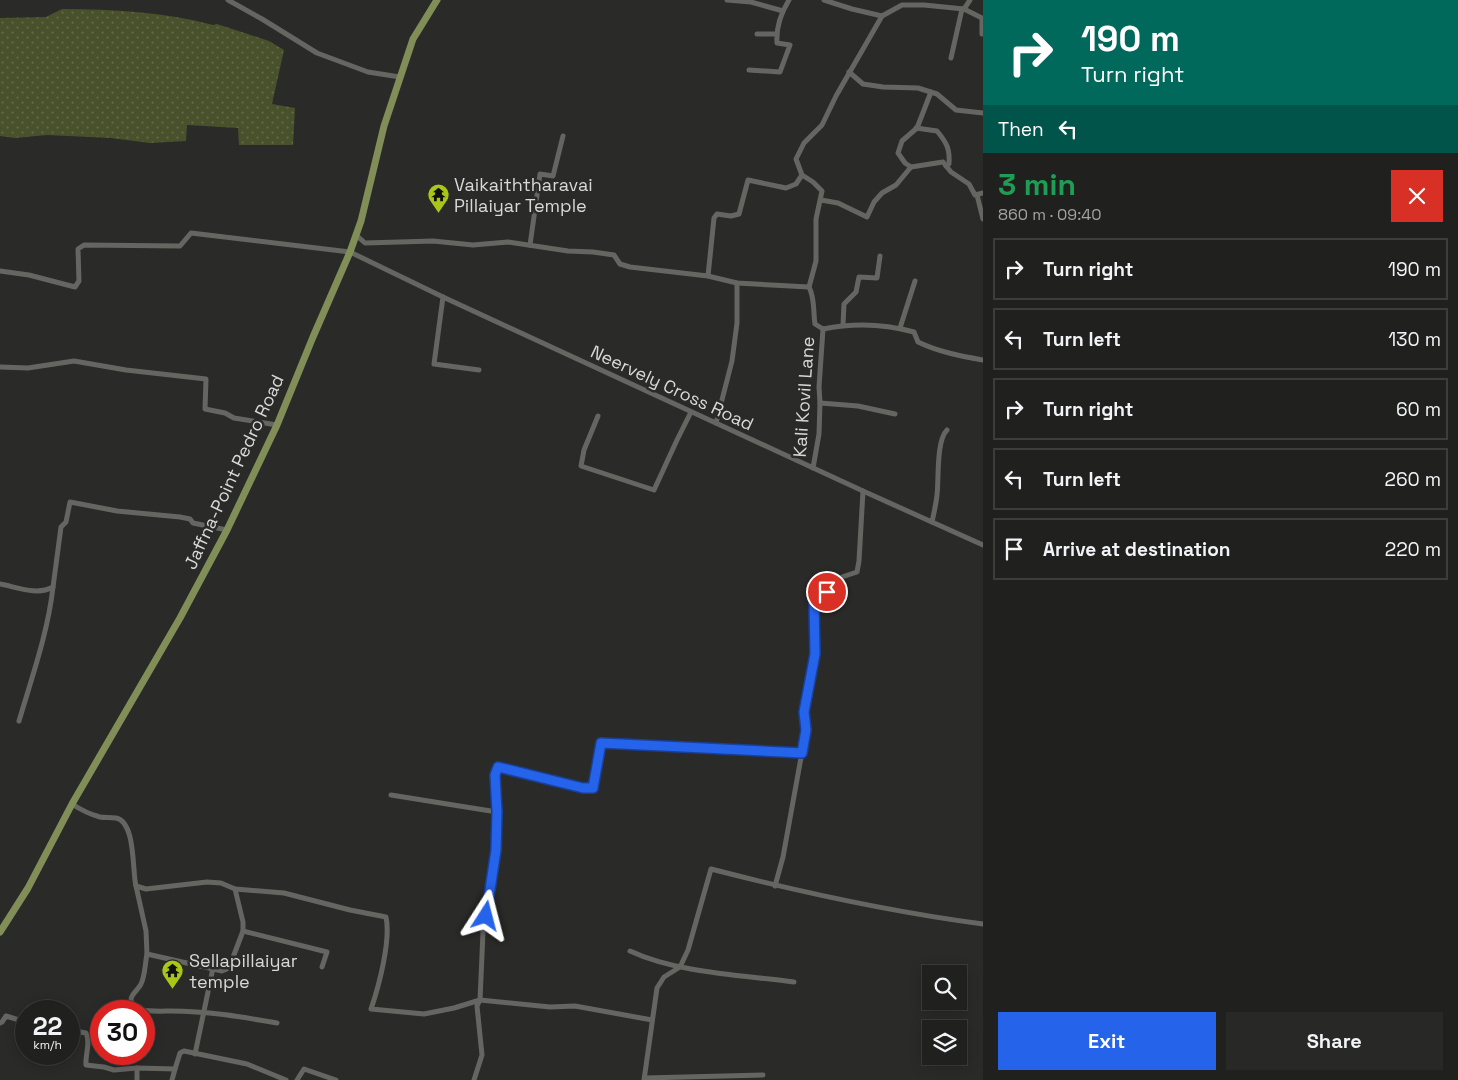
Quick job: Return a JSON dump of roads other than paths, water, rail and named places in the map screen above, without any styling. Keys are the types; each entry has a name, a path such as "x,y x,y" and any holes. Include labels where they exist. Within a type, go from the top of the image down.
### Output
{"main road":[{"name":"Jaffna-Point Pedro Road","path":"0,932 28,888 72,804 180,618 227,530 277,425 312,337 350,252 384,126 414,38 438,0"}],"street":[{"path":"228,0 317,52 368,72 400,77"},
{"path":"726,0 750,2 783,11"},
{"path":"749,70 780,72 790,45 777,43 776,34 783,11 789,0"},
{"path":"824,0 882,16"},
{"path":"951,58 963,9 970,0"},
{"path":"982,34 982,18 963,9 902,5 882,16 849,72 822,125 804,143 796,159 802,176 814,182 822,191 816,219 816,262 809,287 813,295 815,324 823,329 843,325 900,328 914,332 918,342 933,349 983,360"},
{"path":"757,34 776,34"},
{"path":"849,72 863,84 882,87 918,88 937,94 956,110 983,113"},
{"path":"931,92 916,128 902,141 898,153 905,163 911,166 944,162 951,172 969,184 975,195 980,194 983,219"},
{"path":"916,128 937,131 946,142 949,157 949,164 946,166"},
{"path":"530,245 540,174 553,176 564,136"},
{"path":"821,200 838,203 867,217 874,202 882,193 896,185 911,166"},
{"path":"708,276 714,218 717,214 731,216 739,214 748,180 786,188 796,184 802,176"},
{"name":"Neervely Cross Road","path":"0,271 29,275 75,287 79,281 78,249 84,245 180,246 191,233 350,252 863,492 983,545"},
{"path":"356,235 365,243 434,241 473,245 508,242 568,251 614,255 620,264 708,276 737,283 809,287"},
{"path":"843,325 844,304 856,292 859,276 877,278 880,256"},
{"path":"900,328 914,281"},
{"path":"716,423 732,361 736,335 737,283"},
{"path":"443,297 434,364 479,370"},
{"name":"Kali Kovil Lane","path":"813,468 819,434 819,387 823,329"},
{"path":"0,367 28,368 74,361 126,370 206,379 205,409 225,413 234,418 277,425"},
{"path":"820,403 858,406 895,414"},
{"path":"598,416 584,450 581,466 654,490 691,412"},
{"path":"932,522 937,496 940,451 944,434 947,430"},
{"path":"776,886 784,857 806,730 804,712 815,654 814,603 817,597 827,592 833,580 857,572 863,492"},
{"path":"19,721 42,642 51,603 61,527 66,522 70,502 117,512 180,517 190,519 193,523 227,530"},
{"path":"0,584 37,592 46,591 53,587"},
{"path":"474,1080 482,1055 477,1006 480,1000 483,932 496,850 497,812 495,775 498,767 583,788 593,788 601,743 802,753"},
{"path":"390,795 497,812"},
{"path":"72,804 85,812 102,818 116,818 120,820 124,824 133,849 136,886 146,931 147,954 141,985 134,993 131,1000 132,1006 135,1009 148,1010 204,1011 278,1023"},
{"path":"763,1076 645,1079 657,988 664,977 680,967 688,950 711,869 776,886 949,920 983,924"},
{"path":"136,886 146,889 222,882 235,889 284,892 350,910 386,917 388,925 384,953 378,989 371,1009 424,1014 480,1000 550,1007 575,1006 652,1020"},
{"path":"147,954 222,971 230,968 243,931 242,914 235,889"},
{"path":"243,931 327,952 322,967"},
{"path":"630,951 680,967 794,982"},
{"path":"195,1054 214,968"},
{"path":"0,1023 6,1016 15,1019"},
{"path":"80,1032 86,1033 89,1038 86,1065 114,1070 138,1068 175,1069"},
{"path":"172,1080 180,1053 184,1051 246,1064 286,1080"},
{"path":"137,1080 138,1068"},
{"path":"298,1080 304,1070 334,1080"}],"place":[{"name":"Vaikaiththaravai Pillaiyar Temple","path":"438,214"},
{"name":"Sellapillaiyar temple","path":"173,990"}]}
